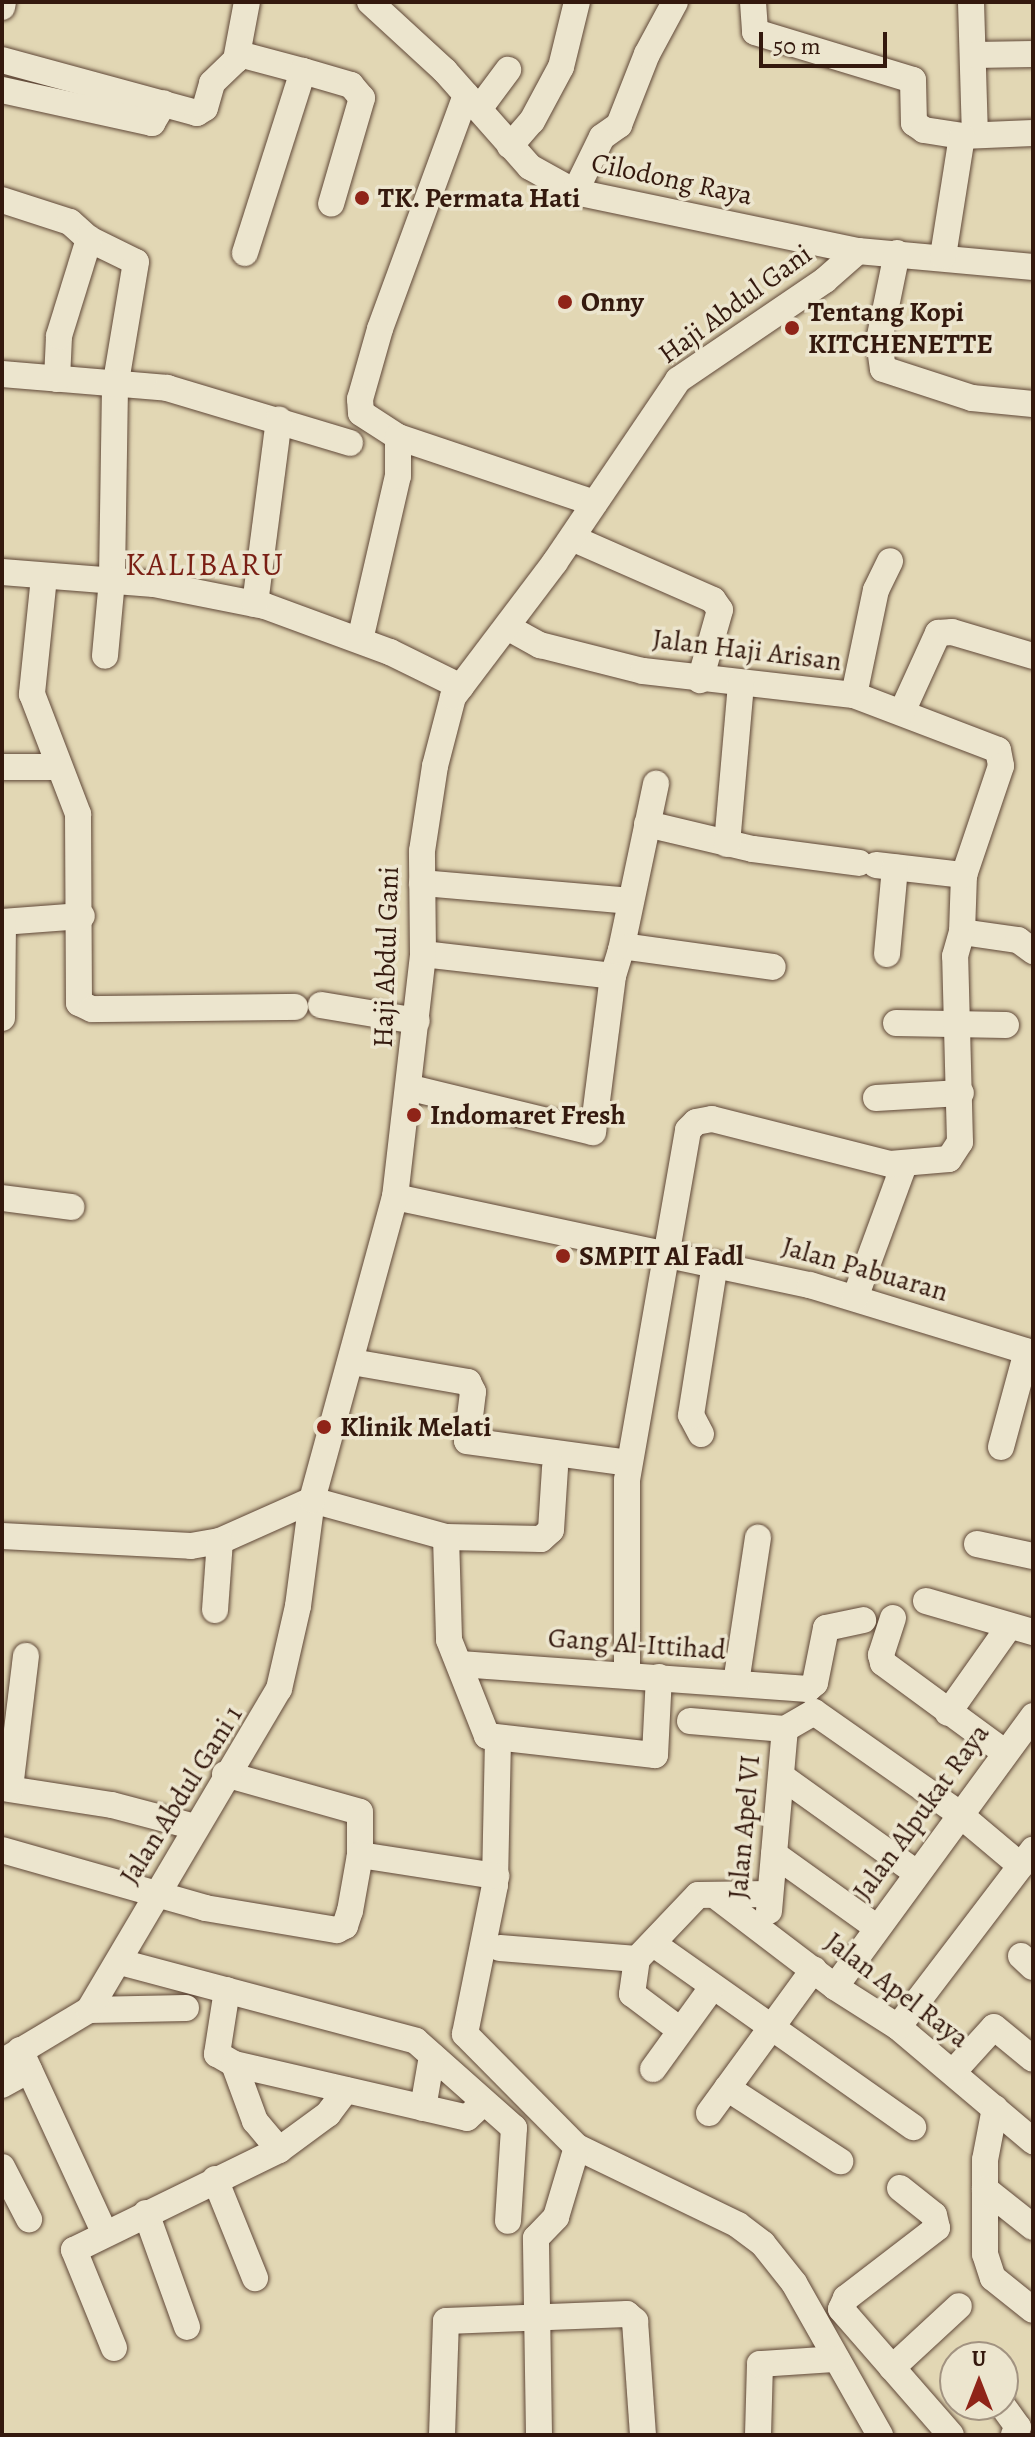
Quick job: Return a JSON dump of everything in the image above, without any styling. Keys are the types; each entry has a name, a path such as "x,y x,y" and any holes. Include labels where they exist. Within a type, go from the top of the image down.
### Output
{"street":[{"path":"2,60 197,113 205,108 212,83 239,54 247,2"},
{"name":"Cilodong Raya","path":"370,2 472,102 510,146 544,177 575,192 858,251 943,256 1033,267"},
{"path":"510,146 532,121 561,67 577,2"},
{"path":"575,192 602,137 619,125 647,54 675,2"},
{"path":"753,2 755,32 913,80 914,123 924,130 969,135 1033,133"},
{"path":"943,256 969,135 974,55 971,2"},
{"path":"239,54 351,85 362,98 331,204"},
{"path":"974,55 1033,54"},
{"path":"508,70 472,102 447,136 360,399 366,419 398,437 594,503"},
{"path":"245,253 303,71"},
{"path":"2,90 152,123 164,103"},
{"path":"2,200 70,222 89,239 136,262 115,387 112,580 105,656"},
{"path":"57,379 59,336 89,239"},
{"name":"Haji Abdul Gani","path":"312,1500 395,1197 411,1088 423,954 422,883 435,766 444,725 461,687 572,538 678,380 825,280 858,251"},
{"path":"897,253 879,341 883,369 972,398 1033,404"},
{"path":"2,374 115,387 167,388 350,443"},
{"path":"255,604 279,420"},
{"path":"360,640 398,476 398,437"},
{"path":"572,538 713,600 719,619 700,680"},
{"path":"854,695 876,590 890,561"},
{"path":"2,572 112,580 255,604 360,640 461,687"},
{"path":"44,577 32,694 78,814 82,916 79,1003 83,1007 308,1006 417,1021"},
{"name":"Jalan Haji Arisan","path":"507,627 559,651 700,680 854,695 975,739 1002,756 964,875 962,932 955,956 961,1093 956,1152 949,1159 904,1165"},
{"path":"902,712 938,633 952,632 1033,656"},
{"path":"727,844 741,684"},
{"path":"2,767 59,767"},
{"path":"411,1088 593,1132 613,976 656,784"},
{"path":"647,824 727,844 964,875"},
{"path":"877,865 887,954"},
{"path":"422,883 630,901"},
{"path":"2,1018 2,922 82,916"},
{"path":"962,932 1018,940 1033,951"},
{"path":"621,950 629,947 773,967"},
{"path":"423,954 613,976"},
{"path":"896,1023 1006,1025"},
{"path":"876,1098 961,1093"},
{"path":"627,1674 629,1463 670,1256 684,1144 696,1122 712,1119 904,1165 855,1298"},
{"name":"Jalan Pabuaran","path":"395,1197 715,1264 855,1298 1030,1352"},
{"path":"2,1198 71,1207"},
{"path":"701,1434 691,1415 715,1264"},
{"path":"1001,1447 1030,1352"},
{"path":"352,1362 468,1382 473,1392 467,1441 629,1463"},
{"path":"2,1536 167,1549 220,1541 312,1500 446,1537 549,1536 555,1468"},
{"name":"Jalan Abdul Gani 1","path":"2,2085 17,2061 89,2010 120,1962 154,1895 225,1774 269,1714 279,1689 298,1606 312,1500"},
{"path":"446,1537 449,1640 483,1733 498,1739 655,1755 659,1677"},
{"path":"736,1683 758,1538"},
{"path":"215,1610 220,1541"},
{"path":"977,1544 1033,1556"},
{"path":"926,1601 1021,1630 948,1713"},
{"path":"893,1618 883,1663 1004,1752"},
{"name":"Gang Al-Ittihad","path":"460,1664 808,1689 815,1683 826,1628 863,1620"},
{"path":"26,1656 6,1788 112,1805 195,1827"},
{"path":"690,1721 785,1729 814,1712 1027,1858 898,2027"},
{"name":"Jalan Alpukat Raya","path":"835,1987 958,1813 1033,1716"},
{"name":"Jalan Apel VI","path":"767,1931 785,1729"},
{"path":"498,1739 496,1876 465,2034 577,2147 738,2225 763,2244 794,2283 880,2435"},
{"path":"2,1850 28,1854 154,1895 337,1930 345,1926 360,1855 360,1812 225,1774"},
{"path":"781,1776 915,1872"},
{"path":"774,1854 876,1927"},
{"path":"360,1855 496,1876"},
{"path":"680,2030 632,1994 646,1952 698,1895 770,1894"},
{"name":"Jalan Apel Raya","path":"717,1897 767,1931 835,1987 898,2027 954,2071 1033,2141"},
{"path":"500,1948 646,1952 772,2028 913,2127"},
{"path":"120,1962 406,2036 514,2128 508,2221"},
{"path":"709,2113 814,1969"},
{"path":"653,2069 711,1989"},
{"path":"227,1990 217,2054 234,2064 467,2118 484,2102"},
{"path":"89,2010 186,2008"},
{"path":"954,2071 994,2027 1033,2059"},
{"path":"423,2108 432,2056"},
{"path":"17,2061 104,2232"},
{"path":"234,2064 255,2121 279,2150"},
{"path":"727,2088 840,2161"},
{"path":"114,2348 73,2252 104,2232 279,2150 328,2114 346,2090"},
{"path":"995,2108 985,2189 983,2239 993,2278 1033,2310"},
{"path":"539,2435 540,2317 536,2238 556,2217 577,2147"},
{"path":"2,2167 29,2219"},
{"path":"215,2179 255,2278"},
{"path":"900,2188 934,2215 937,2228 846,2298 841,2309 892,2368 939,2412"},
{"path":"985,2189 1033,2227"},
{"path":"146,2213 187,2327"},
{"path":"892,2368 959,2306"},
{"path":"442,2435 446,2321 634,2316 643,2435"},
{"path":"758,2435 760,2364 836,2359"}],"place":[{"name":"TK. Permata Hati","path":"362,198"},
{"name":"Onny","path":"565,302"},
{"name":"Tentang Kopi KITCHENETTE","path":"792,328"},
{"name":"Indomaret Fresh","path":"414,1115"},
{"name":"SMPIT Al Fadl","path":"563,1256"},
{"name":"Klinik Melati","path":"324,1427"}],"district":[{"name":"KALIBARU","path":"205,564"}]}
